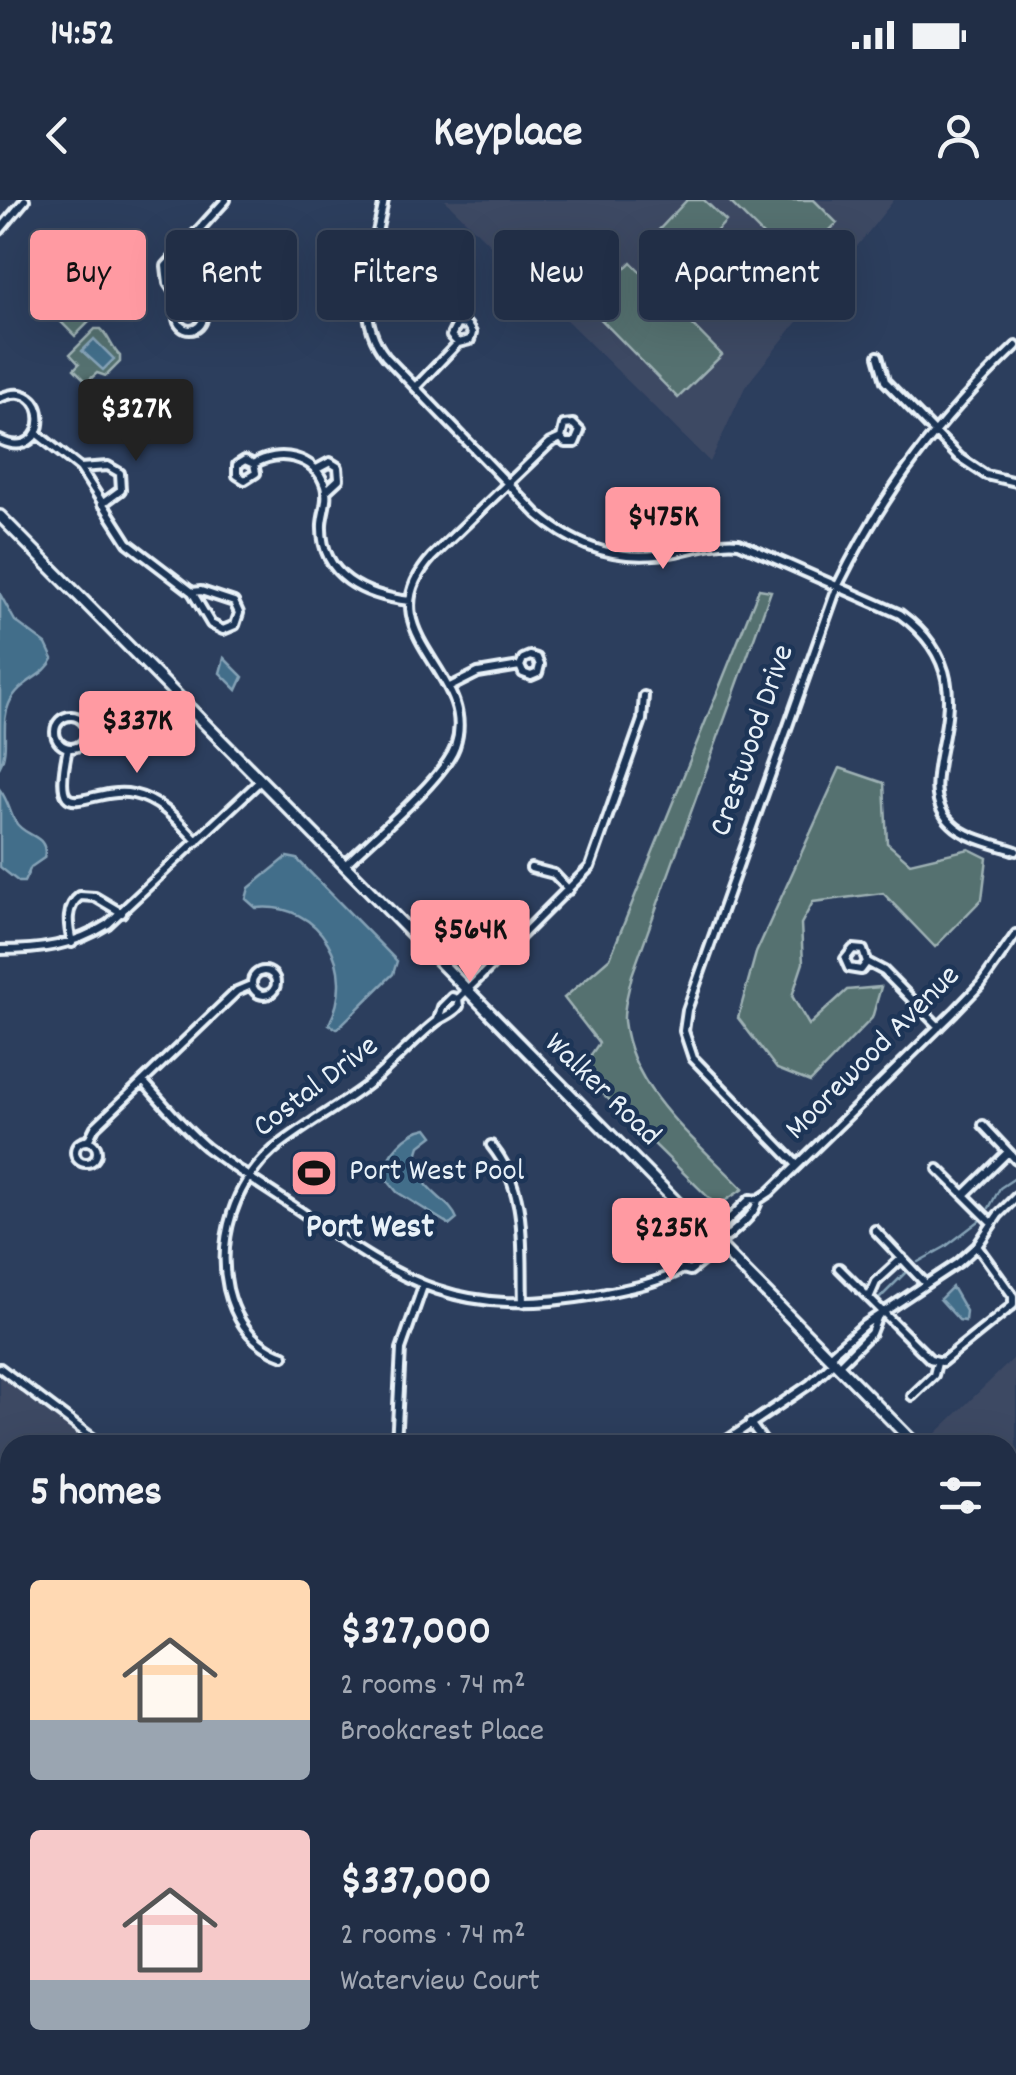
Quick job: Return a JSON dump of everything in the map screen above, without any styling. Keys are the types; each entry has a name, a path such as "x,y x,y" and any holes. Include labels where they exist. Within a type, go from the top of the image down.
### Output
{"street":[{"path":"0,230 25,200"},
{"path":"199,230 226,200"},
{"path":"384,200 367,316 372,334 382,351 508,483 553,527 588,547 607,553 648,556 739,543 900,614 930,642 945,674 949,701 936,775 938,801 945,816 960,830 1016,852"},
{"path":"192,304 200,310 202,320 196,328 186,329 179,324 177,314 183,306 192,304"},
{"path":"416,387 458,343"},
{"name":"Crestwood Drive","path":"798,1165 693,1058 685,1041 684,1022 798,689 838,585 888,493 934,431 1016,346"},
{"path":"878,356 885,381 976,471 996,480 1016,482"},
{"path":"0,386 2,396 19,394 35,403 40,420 36,434 21,444 1,442"},
{"path":"36,434 80,468 128,542 192,592 211,624 223,630 235,625 239,612 234,602 201,591 192,592"},
{"path":"344,866 438,773 452,753 459,718 450,688 416,636 410,601 415,583 427,562 550,443 560,438"},
{"path":"254,464 265,458 288,456 301,459 316,470 326,491 323,539 334,568 370,595 410,601"},
{"path":"316,470 330,462 338,466 339,479 326,491"},
{"path":"80,468 108,466 120,473 121,490 102,504"},
{"name":"Walker Road","path":"0,516 344,866 462,995 715,1241 906,1435"},
{"path":"450,688 478,672 520,666"},
{"path":"462,995 585,874 595,856 642,720 644,696"},
{"path":"73,716 84,723 86,736 78,746 68,748 60,744 55,732 60,720 73,716"},
{"path":"68,748 62,791 68,796 80,802 121,793 148,798 170,813 197,841"},
{"path":"0,950 40,950 72,943 108,924 260,781"},
{"path":"531,868 554,874 569,890"},
{"path":"72,943 69,914 80,896 95,897 122,912"},
{"name":"Moorewood Avenue","path":"524,1303 617,1290 668,1277 683,1269 685,1262 703,1246 715,1241 720,1228 798,1165 939,1027 980,984 1016,934"},
{"path":"868,962 884,971 939,1027"},
{"path":"88,1141 95,1126 236,991 252,985"},
{"name":"Costal Drive","path":"284,1356 263,1348 248,1334 228,1288 224,1249 228,1227 250,1177 274,1149 366,1086 438,1020 454,1013 462,995 445,1004 438,1020"},
{"path":"143,1081 207,1147 384,1268 423,1286 481,1300 524,1303 518,1193 492,1145"},
{"path":"983,1125 1016,1160"},
{"path":"964,1195 1008,1152"},
{"path":"938,1169 992,1223"},
{"path":"734,1435 810,1384 864,1325 958,1263 978,1246 992,1223 1016,1197"},
{"path":"875,1230 925,1282"},
{"path":"839,1268 881,1315 938,1363 1014,1305 1013,1296 978,1246"},
{"path":"869,1298 876,1282 902,1258"},
{"path":"397,1435 401,1349 423,1286"},
{"path":"834,1361 871,1333 881,1315"},
{"path":"912,1396 934,1375 938,1363"},
{"path":"0,1368 89,1435"},
{"path":"750,1423 759,1435"}],"shaded area":[{"path":"445,200 894,200 855,249 855,230 639,230 639,320 798,320 745,387 710,462 566,320 619,320 619,230 494,230 494,248"},
{"path":"94,339 114,359 103,370 82,351"},
{"path":"0,594 15,621 46,644 53,659 9,704 0,766"},
{"path":"224,658 243,677 237,690 220,673"},
{"path":"0,790 19,826 40,840 45,850 44,858 31,867 24,882 0,867"},
{"path":"287,857 297,859 397,961 393,974 337,1029 329,1024 339,982 328,943 299,915 256,908 246,899 249,888"},
{"path":"427,1128 433,1136 420,1146 415,1162 424,1182 457,1219 450,1225 397,1192 384,1176 388,1160 398,1146"},
{"path":"952,1287 966,1311 965,1321 959,1320 940,1299"},
{"path":"1016,1356 1016,1435 934,1435"},
{"path":"0,1372 85,1435 0,1435"}],"green space":[{"path":"687,200 704,200 726,221 717,230 659,230"},
{"path":"728,200 814,200 837,223 830,230 758,230"},
{"path":"631,262 639,270 639,320 688,320 722,355 678,398 602,320 619,320 619,274"},
{"path":"59,320 91,320 75,336"},
{"path":"95,329 104,332 120,362 106,376 97,373 87,382 74,369 79,364 70,354"},
{"path":"759,589 771,591 632,975 624,1016 629,1047 653,1092 743,1189 717,1206 580,1071 599,1043 564,998 610,958"},
{"path":"840,768 884,783 887,843 910,863 969,849 987,858 982,899 935,947 883,893 813,902 801,924 803,963 792,996 809,1025 847,990 881,987 872,1018 810,1082 777,1069 738,1018 756,953"}],"waterway":[{"path":"989,1208 1000,1188 1015,1178"},
{"path":"918,1262 979,1221"},
{"path":"880,1298 905,1273"}],"place":[{"name":"Port West Pool","path":"314,1173"}],"district":[{"name":"Port West","path":"370,1229"}]}
